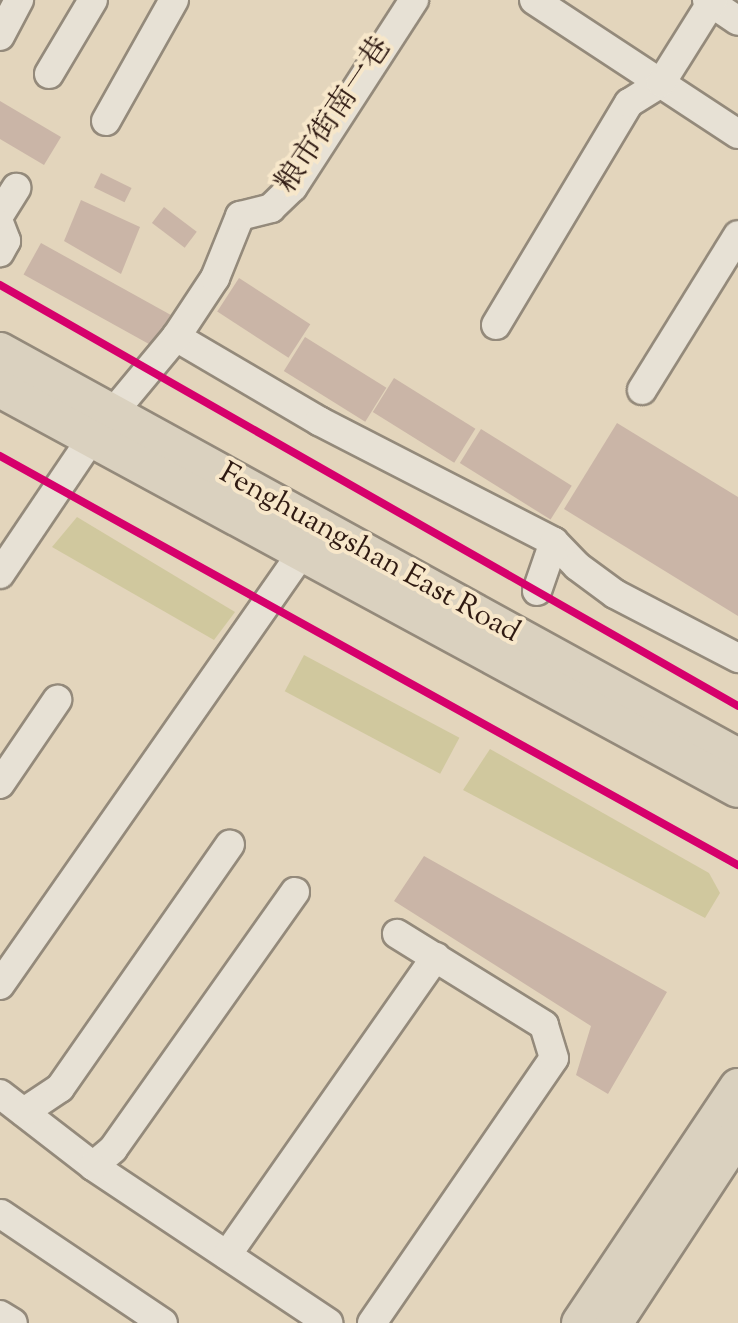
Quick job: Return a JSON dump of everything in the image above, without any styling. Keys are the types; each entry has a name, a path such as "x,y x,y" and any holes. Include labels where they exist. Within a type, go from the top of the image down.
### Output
{"main road":[{"name":"Fenghuangshan East Road","path":"0,351 102,426 301,554 735,779"},
{"name":"Fenghuangshan East Road","path":"0,389 102,426 735,779"},
{"path":"580,1323 738,1087"},
{"path":"614,1323 738,1134"}],"street":[{"path":"0,36 19,0"},
{"path":"49,74 93,0"},
{"path":"106,121 174,0"},
{"name":"粮市街南一巷","path":"0,574 102,426 176,337 215,278 240,216 271,208 293,187 414,0"},
{"path":"534,0 738,134"},
{"path":"496,325 629,103 661,83 710,1 738,21"},
{"path":"0,214 16,188"},
{"path":"0,225 6,241 0,252"},
{"path":"642,390 738,235"},
{"path":"176,337 319,421 554,542 577,566 615,594 738,658"},
{"path":"537,591 554,542"},
{"path":"0,985 301,554"},
{"path":"0,784 57,700"},
{"path":"24,1112 60,1088 230,844"},
{"path":"93,1166 113,1149 295,892"},
{"path":"372,1323 554,1058 544,1025 397,934"},
{"path":"227,1255 436,957"},
{"path":"0,1094 93,1166 328,1323"},
{"path":"1,1214 163,1323"},
{"path":"0,1315 13,1323"}],"shaded area":[{"path":"77,517 235,612 214,640 52,547"},
{"path":"304,655 459,738 440,774 285,691"},
{"path":"490,749 709,873 720,893 705,918 463,790"}],"building":[{"path":"0,101 61,137 44,165 0,139"},
{"path":"101,173 132,188 125,202 94,187"},
{"path":"81,200 140,227 121,274 64,241"},
{"path":"164,207 197,232 185,248 152,223"},
{"path":"41,243 170,315 153,346 24,274"},
{"path":"239,278 310,324 289,358 217,312"},
{"path":"305,337 386,388 365,422 284,371"},
{"path":"394,378 475,429 454,463 373,412"},
{"path":"617,423 738,497 738,616 564,509"},
{"path":"481,429 572,486 551,520 460,463"},
{"path":"424,856 667,992 608,1094 576,1075 591,1026 394,901"}],"cycle path":[{"path":"0,285 738,706"},
{"path":"0,456 738,865"}]}
